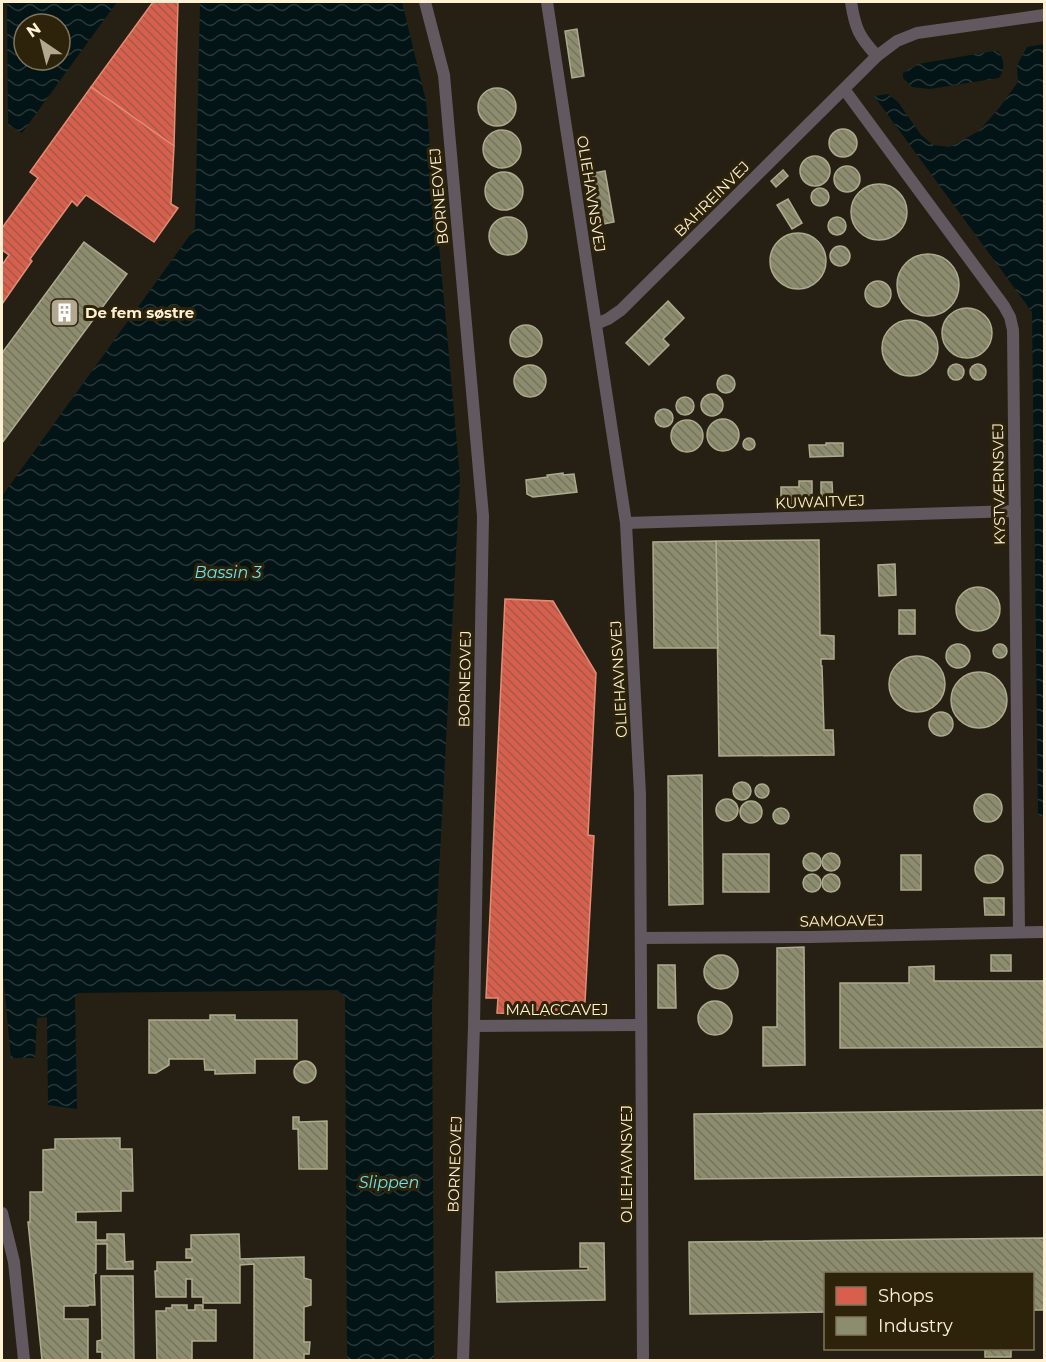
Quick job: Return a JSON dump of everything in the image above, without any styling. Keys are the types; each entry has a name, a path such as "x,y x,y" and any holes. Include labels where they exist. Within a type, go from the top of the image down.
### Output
{"street":[{"name":"BORNEOVEJ","path":"425,2 444,75 483,516 474,1026 463,1360"},
{"name":"OLIEHAVNSVEJ","path":"547,2 626,523 640,794 643,1360"},
{"path":"851,2 858,33 877,56"},
{"name":"BAHREINVEJ","path":"596,324 608,320 621,310 877,56 897,41 917,33 1044,15"},
{"name":"KYSTVÆRNSVEJ","path":"844,89 1004,306 1010,316 1013,330 1019,932"},
{"name":"KUWAITVEJ","path":"626,523 1015,511"},
{"name":"SAMOAVEJ","path":"641,938 1044,932"},
{"name":"MALACCAVEJ","path":"474,1026 641,1025"},
{"path":"2,1213 14,1262 24,1360"}],"water":[{"path":"7,2 117,2 72,64 72,12 12,12 12,72 66,72 22,133 8,125"},
{"name":"Bassin 3","path":"200,2 402,2 426,101 460,478 432,1003 434,1360 347,1360 345,997 338,990 79,993 75,997 77,1109 48,1105 47,1017 37,1018 35,1058 11,1058 2,965 2,496 195,228"},
{"path":"1044,44 1044,817 1038,815 1032,312 874,96 888,94 898,102 921,135 933,145 950,147 979,131 1018,82 1017,65 1027,47"},
{"path":"998,51 1003,61 999,78 930,89 912,87 903,78 903,73 918,64"}],"building: Shops":[{"path":"153,2 178,2 174,146 91,87"},
{"path":"91,87 174,146 171,204 178,208 154,242 86,195 77,206 72,201 30,259 32,261 2,304 2,265 9,255 2,250 2,228 38,178 30,172"},
{"path":"505,599 553,601 596,673 588,835 594,836 585,1002 562,1001 561,1016 497,1013 498,998 486,998"}],"building: Industry":[{"path":"577,29 584,76 572,78 565,31"},
{"path":"497,88 510,94 516,107 510,120 497,126 484,120 478,107 484,94"},
{"path":"843,129 853,133 857,143 853,153 843,157 833,153 829,143 833,133"},
{"path":"502,130 515,136 521,149 515,162 502,168 489,162 483,149 489,136"},
{"path":"815,156 826,160 830,171 826,182 815,186 804,182 800,171 804,160"},
{"path":"847,166 856,170 860,179 856,188 847,192 838,188 834,179 838,170"},
{"path":"783,170 788,176 776,187 771,181"},
{"path":"605,171 614,222 598,225 589,174"},
{"path":"504,172 517,178 523,191 517,204 504,210 491,204 485,191 491,178"},
{"path":"879,184 890,186 899,192 905,201 907,212 905,223 899,232 890,238 879,240 868,238 859,232 853,223 851,212 853,201 859,192 868,186"},
{"path":"816,188 824,188 829,193 827,204 816,206 811,201 811,193"},
{"path":"788,199 802,223 792,229 777,205"},
{"path":"508,217 521,223 527,236 521,249 508,255 495,249 489,236 495,223"},
{"path":"833,217 841,217 846,222 844,233 833,235 828,230 828,222"},
{"path":"798,233 809,235 818,241 824,250 826,261 824,272 818,281 809,287 798,289 787,287 778,281 772,272 770,261 772,250 778,241 787,235"},
{"name":"De fem søstre","path":"84,242 127,274 2,443 2,353"},
{"path":"840,246 847,249 850,256 847,263 840,266 833,263 830,256 833,249"},
{"path":"928,254 950,263 959,285 950,307 928,316 906,307 897,285 906,263"},
{"path":"878,281 887,285 891,294 887,303 878,307 869,303 865,294 869,285"},
{"path":"668,301 684,318 663,339 669,345 649,365 626,343"},
{"path":"967,308 981,312 988,319 992,333 988,347 981,354 967,358 953,354 946,347 942,333 946,319 953,312"},
{"path":"910,320 921,322 930,328 936,337 938,348 936,359 930,368 921,374 910,376 899,374 890,368 884,359 882,348 884,337 890,328 899,322"},
{"path":"526,325 537,330 542,341 537,352 526,357 515,352 510,341 515,330"},
{"path":"956,364 964,372 956,380 948,372"},
{"path":"978,364 986,372 978,380 970,372"},
{"path":"530,365 541,370 546,381 541,392 530,397 519,392 514,381 519,370"},
{"path":"726,375 732,378 735,384 732,390 726,393 720,390 717,384 720,378"},
{"path":"712,394 720,397 723,405 720,413 712,416 704,413 701,405 704,397"},
{"path":"685,397 691,400 694,406 691,412 685,415 679,412 676,406 679,400"},
{"path":"664,409 670,412 673,418 670,424 664,427 658,424 655,418 658,412"},
{"path":"723,419 734,424 739,435 734,446 723,451 712,446 707,435 712,424"},
{"path":"687,420 698,425 703,436 698,447 687,452 676,447 671,436 676,425"},
{"path":"751,438 754,439 754,449 747,450 744,449 743,442 744,439"},
{"path":"826,443 843,443 843,456 810,457 809,445 826,445"},
{"path":"563,473 563,475 574,474 577,492 533,497 527,494 526,480"},
{"path":"799,481 812,481 812,503 781,504 781,487 799,487"},
{"path":"821,482 832,482 833,502 821,502"},
{"path":"819,540 820,635 834,636 834,659 821,659 821,666 824,730 833,730 834,755 719,756 716,541"},
{"path":"716,541 718,648 654,648 653,542"},
{"path":"895,564 896,595 879,596 878,565"},
{"path":"978,587 993,594 1000,609 993,624 978,631 963,624 956,609 963,594"},
{"path":"899,610 915,610 915,634 899,634"},
{"path":"958,644 963,645 969,651 969,661 963,667 958,668 953,667 947,661 946,656 947,651 953,645"},
{"path":"1000,644 1005,646 1007,651 1005,656 1000,658 995,656 993,651 995,646"},
{"path":"917,656 928,658 937,664 943,673 945,684 943,695 937,704 928,710 917,712 906,710 897,704 891,695 889,684 891,673 897,664 906,658"},
{"path":"979,672 990,674 999,680 1005,689 1007,700 1005,711 999,720 990,726 979,728 968,726 959,720 953,711 951,700 953,689 959,680 968,674"},
{"path":"941,712 949,716 953,724 949,732 941,736 933,732 929,724 933,716"},
{"path":"702,775 703,904 669,905 668,776"},
{"path":"742,782 748,785 751,791 748,797 742,800 736,797 733,791 736,785"},
{"path":"759,784 765,784 769,791 765,798 759,798 755,794 755,788"},
{"path":"988,794 998,798 1002,808 998,818 988,822 978,818 974,808 978,798"},
{"path":"727,799 735,802 738,810 735,818 727,821 719,818 716,810 719,802"},
{"path":"751,801 759,804 762,812 759,820 751,823 743,820 740,812 743,804"},
{"path":"781,808 787,810 789,816 787,822 781,824 775,822 773,816 775,810"},
{"path":"812,853 818,856 821,862 818,868 812,871 806,868 803,862 806,856"},
{"path":"831,853 837,856 840,862 837,868 831,871 825,868 822,862 825,856"},
{"path":"723,854 769,854 769,892 723,892"},
{"path":"901,855 921,855 921,890 901,890"},
{"path":"989,855 999,859 1003,869 999,879 989,883 979,879 975,869 979,859"},
{"path":"812,874 818,877 821,883 818,889 812,892 806,889 803,883 806,877"},
{"path":"831,874 837,877 840,883 837,889 831,892 825,889 822,883 825,877"},
{"path":"984,898 1004,898 1004,915 985,915"},
{"path":"804,947 805,1065 763,1066 763,1027 777,1027 777,948"},
{"path":"721,955 733,960 738,972 733,984 721,989 709,984 704,972 709,960"},
{"path":"991,955 1011,955 1011,971 991,971"},
{"path":"658,965 675,965 676,1008 658,1008"},
{"path":"934,966 934,981 1044,981 1044,1047 840,1048 840,983 909,983 909,967"},
{"path":"715,1001 727,1006 732,1018 727,1030 715,1035 703,1030 698,1018 703,1006"},
{"path":"210,1015 235,1015 235,1020 297,1020 297,1059 255,1059 255,1073 215,1074 215,1070 205,1070 204,1059 169,1059 169,1065 156,1073 149,1073 149,1020 210,1020"},
{"path":"305,1061 313,1064 316,1072 313,1080 305,1083 297,1080 294,1072 297,1064"},
{"path":"1044,1110 1044,1175 695,1179 694,1114"},
{"path":"293,1117 299,1117 299,1122 327,1121 327,1169 299,1169 298,1129 293,1129"},
{"path":"120,1138 120,1149 132,1149 133,1191 121,1191 121,1211 76,1212 76,1222 96,1222 96,1240 107,1240 107,1234 124,1234 125,1262 133,1261 133,1269 107,1269 107,1244 96,1244 95,1305 64,1306 64,1319 88,1319 88,1360 42,1360 28,1222 30,1222 30,1192 43,1192 43,1150 55,1149 55,1139"},
{"path":"239,1234 240,1259 304,1257 304,1278 311,1280 311,1305 304,1307 304,1342 310,1342 309,1354 304,1354 304,1360 254,1360 254,1264 240,1265 240,1303 203,1303 203,1297 192,1297 192,1279 186,1279 186,1297 156,1297 157,1262 192,1262 192,1258 186,1258 186,1249 191,1249 191,1235"},
{"path":"1044,1238 1044,1310 1034,1310 1034,1272 824,1272 824,1312 690,1314 689,1242"},
{"path":"580,1243 604,1243 605,1300 497,1302 496,1272 588,1270 588,1267 580,1267"},
{"path":"101,1276 133,1276 134,1360 102,1360 102,1352 97,1352 97,1341 102,1340"},
{"path":"172,1305 187,1305 187,1310 195,1310 195,1305 203,1305 203,1310 216,1310 216,1341 192,1341 192,1360 157,1360 156,1311 166,1311 166,1308 172,1308"},
{"path":"985,1350 1011,1350 1011,1357 985,1357"}],"place":[{"name":"De fem søstre","path":"64,313"}],"water label":[{"name":"Slippen","path":"389,1182"}]}
